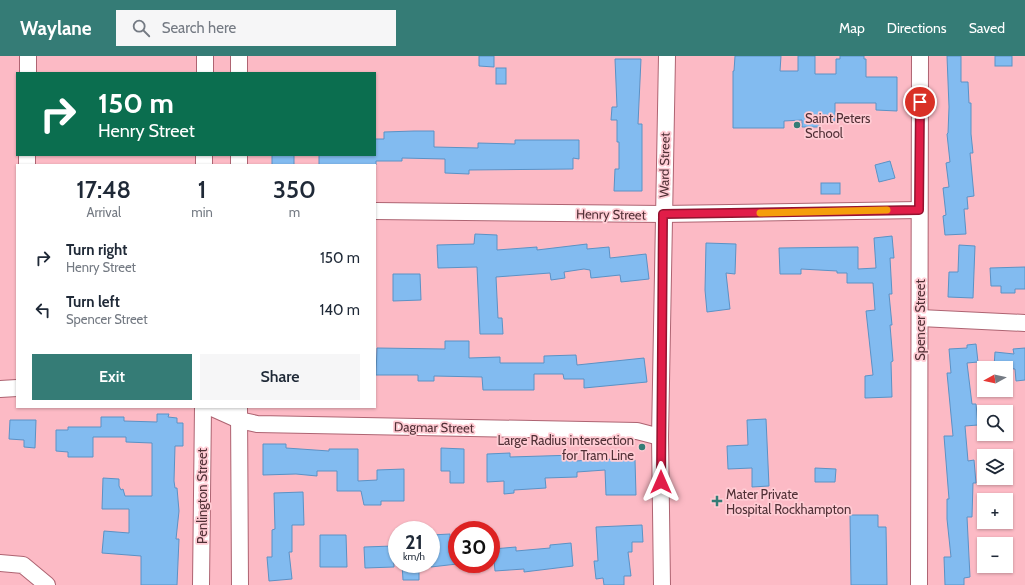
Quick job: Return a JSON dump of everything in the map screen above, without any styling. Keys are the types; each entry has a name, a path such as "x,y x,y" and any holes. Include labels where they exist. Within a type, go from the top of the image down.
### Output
{"street":[{"path":"28,56 28,72"},
{"path":"205,56 205,72"},
{"path":"239,56 239,72"},
{"name":"Ward Street","path":"662,585 660,437 667,56"},
{"name":"Spencer Street","path":"918,585 920,56"},
{"name":"Henry Street","path":"376,211 663,214 919,210"},
{"path":"920,318 1025,323"},
{"path":"0,389 16,388"},
{"name":"Penlington Street","path":"201,585 203,408"},
{"name":"Dagmar Street","path":"214,408 239,414 257,424 637,431 660,437"},
{"path":"239,414 240,585"},
{"path":"0,563 23,565 47,585"}],"building":[{"path":"479,56 494,56 494,67 479,66"},
{"path":"735,56 781,56 780,71 798,71 798,56 815,56 815,74 836,74 836,59 840,59 840,56 864,56 864,59 866,59 866,77 897,77 897,111 876,110 876,103 835,103 835,121 819,121 819,127 802,127 802,120 784,121 784,128 733,128 733,71"},
{"path":"947,56 961,56 961,82 968,82 969,103 971,103 971,134 973,153 970,153 974,196 967,197 968,209 964,209 966,234 945,235 943,216 946,215 943,188 949,187 946,163 950,162 947,134 949,107"},
{"path":"995,56 1012,56 1012,66 995,66"},
{"path":"615,59 641,59 638,124 642,124 642,191 614,191 615,169 619,169 617,120 611,120 612,107 617,107"},
{"path":"496,68 506,68 506,84 496,84"},
{"path":"434,131 434,147 478,148 478,143 515,144 515,140 579,140 579,159 573,158 573,169 469,170 469,174 445,173 445,159 402,158 402,161 376,161 376,164 319,164 319,156 376,156 376,139 384,139 384,132"},
{"path":"272,156 294,156 294,164 272,164"},
{"path":"890,161 895,178 879,182 875,165"},
{"path":"821,183 840,183 840,194 821,194"},
{"path":"475,234 497,235 497,250 537,247 537,250 587,244 587,249 609,247 610,258 646,254 649,279 621,282 620,275 591,278 590,270 584,269 564,272 565,278 551,280 550,273 496,277 498,318 502,318 503,334 480,334 477,267 438,268 437,245 474,244"},
{"path":"892,236 894,258 890,258 892,294 889,294 892,325 890,325 893,361 891,362 892,397 865,398 865,376 873,375 866,311 875,310 873,283 847,283 847,273 837,273 837,271 801,269 801,274 780,274 779,248 858,247 858,269 876,268 874,238"},
{"path":"706,243 736,244 735,274 726,273 730,309 707,312 705,290"},
{"path":"959,245 975,246 973,298 948,297 949,272 958,272"},
{"path":"1025,267 1025,289 1015,289 1015,293 1001,293 1001,286 991,286 990,268"},
{"path":"393,274 420,274 421,300 393,301"},
{"path":"445,341 469,341 469,358 500,357 500,363 544,363 544,356 576,355 577,365 644,358 647,382 584,388 584,379 564,379 563,374 534,374 534,390 483,390 482,377 434,376 434,381 418,381 418,375 376,375 377,348 445,349"},
{"path":"976,344 978,361 967,363 972,404 976,404 977,414 977,425 965,426 968,461 974,460 976,483 973,483 972,517 967,517 970,577 964,578 964,585 945,585 944,557 951,557 947,519 947,499 949,499 944,436 953,436 947,373 951,373 949,349 967,348 967,345"},
{"path":"1025,348 1025,380 1016,381 1013,361 994,361 995,352 1014,354 1013,349"},
{"path":"157,414 169,414 168,417 177,418 177,423 183,423 183,446 175,446 174,481 175,488 177,488 179,511 176,539 179,539 177,585 141,585 141,556 102,553 104,531 129,533 129,509 102,509 103,478 119,479 119,486 121,490 123,489 125,496 152,496 152,443 126,442 126,437 93,437 93,457 68,457 68,452 56,451 56,430 68,430 68,427 101,427 101,417 124,417 124,421 157,422"},
{"path":"766,419 769,486 752,487 752,468 728,469 727,446 748,445 747,420"},
{"path":"10,420 36,420 35,448 24,447 24,440 9,439"},
{"path":"263,444 286,444 286,448 329,451 329,449 358,449 358,481 377,480 377,470 404,469 404,501 381,501 381,505 364,505 361,491 337,491 337,471 317,471 317,476 296,474 263,475"},
{"path":"441,448 464,449 464,483 450,483 450,471 441,471"},
{"path":"510,453 510,457 576,455 576,461 599,459 635,460 636,495 606,495 605,470 577,472 577,477 545,478 546,488 514,490 514,493 504,494 504,481 487,482 487,454"},
{"path":"815,468 836,469 835,482 815,482"},
{"path":"303,492 304,525 292,525 292,552 289,552 292,579 269,581 267,557 272,557 272,530 275,529 274,493"},
{"path":"850,515 878,515 878,527 886,527 887,585 851,585"},
{"path":"642,525 643,542 632,542 632,552 628,552 631,576 624,576 624,585 604,585 603,578 596,579 594,561 598,561 596,527"},
{"path":"448,534 448,565 440,566 440,535"},
{"path":"320,535 346,535 347,567 320,567"},
{"path":"571,543 573,566 524,572 524,569 500,571 500,548 516,547 516,551 550,548 550,545"},
{"path":"388,546 388,567 365,568 364,547"},
{"path":"403,573 419,573 419,580 403,580"}],"slow traffic":[{"path":"760,213 887,210"}],"place":[{"name":"Saint Peters School","path":"797,125"},
{"name":"Large Radius intersection for Tram Line","path":"642,447"},
{"name":"Mater Private Hospital Rockhampton","path":"717,501"}],"route":[{"path":"661,482 660,437 663,214 919,210 920,102"}]}
